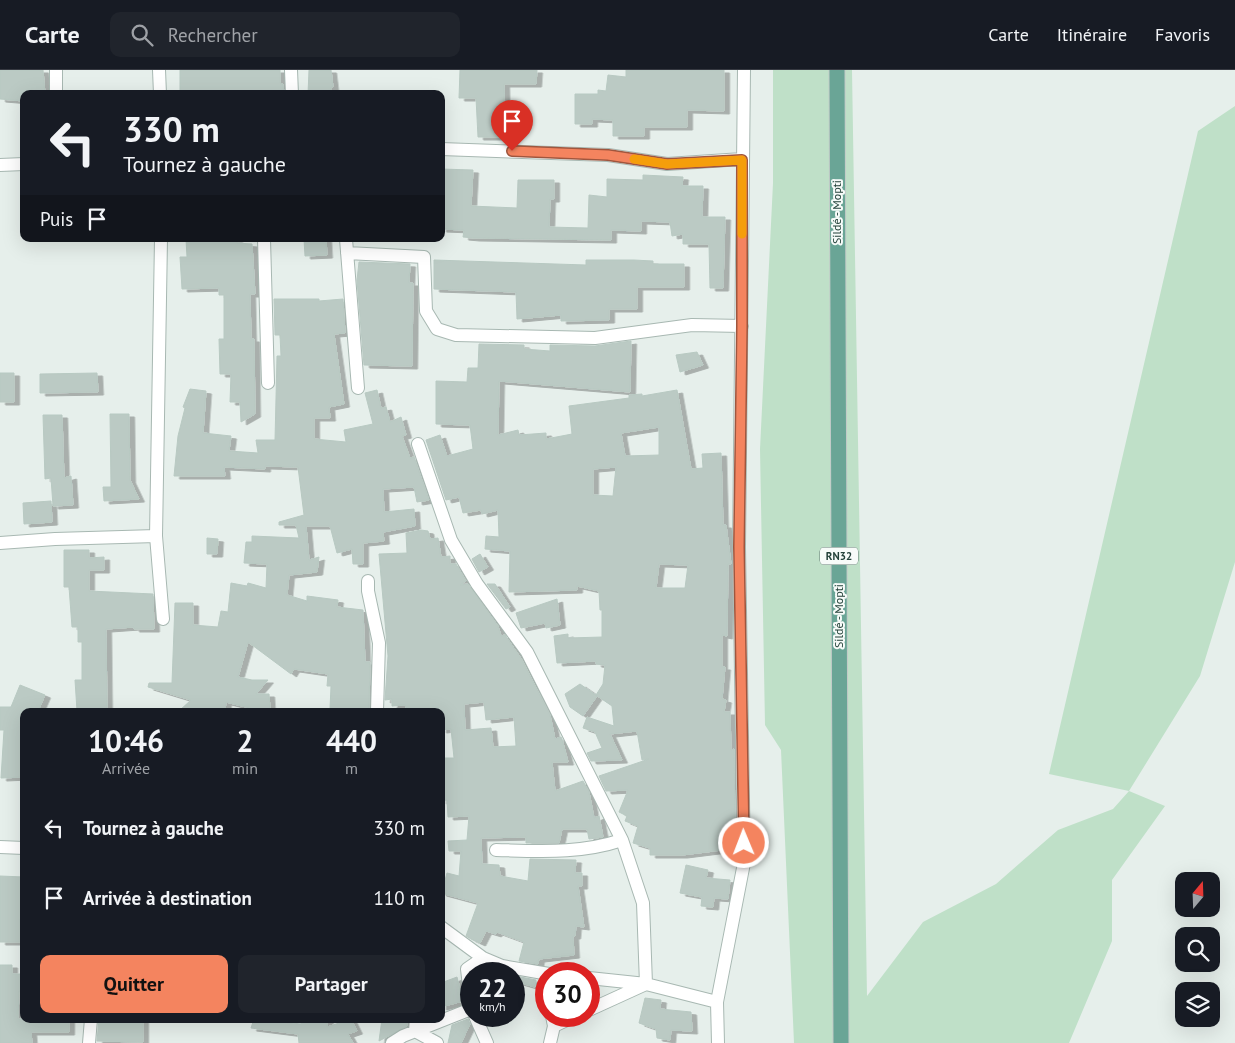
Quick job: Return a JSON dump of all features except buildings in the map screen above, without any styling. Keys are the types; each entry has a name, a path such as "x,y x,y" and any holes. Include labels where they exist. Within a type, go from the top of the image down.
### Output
{"main road":[{"name":"Sildé - Mopti","path":"837,70 841,1043"}],"street":[{"path":"56,70 56,90"},
{"path":"159,70 160,90"},
{"path":"291,70 292,90"},
{"path":"718,1043 717,1002 744,863 739,547 744,70"},
{"path":"445,149 608,155 667,164 742,160"},
{"path":"0,164 20,164"},
{"path":"161,242 156,536 163,619"},
{"path":"264,242 268,383"},
{"path":"346,242 358,388"},
{"path":"347,253 424,257 426,311 437,329 456,335 595,338 692,325 742,326"},
{"path":"418,444 451,540 477,584 527,652 622,840 642,903 646,984"},
{"path":"0,544 55,539 156,536"},
{"path":"368,581 368,591 378,643 377,708"},
{"path":"496,850 570,852 600,848 622,840"},
{"path":"0,847 20,848"},
{"path":"445,930 483,958 502,966 535,972"},
{"path":"477,962 483,958"},
{"path":"600,979 646,984 717,1002"},
{"path":"600,1005 646,984"},
{"path":"445,1017 460,1012"},
{"path":"89,1043 91,1023"},
{"path":"392,1043 416,1025 437,1043"},
{"path":"480,1027 487,1043"},
{"path":"550,1043 552,1027"}],"green space":[{"path":"773,70 852,70 867,996 923,922 996,884 1058,830 1113,809 1129,791 1165,806 1112,880 1112,941 1069,1043 794,1043 781,750 765,725 760,449 773,183"},
{"path":"1235,106 1235,562 1200,676 1129,791 1049,774 1198,131"}],"slow traffic":[{"path":"634,159 667,164 742,160 742,234"}],"route":[{"path":"512,151 608,155 667,164 742,160 739,547 744,843"}]}
